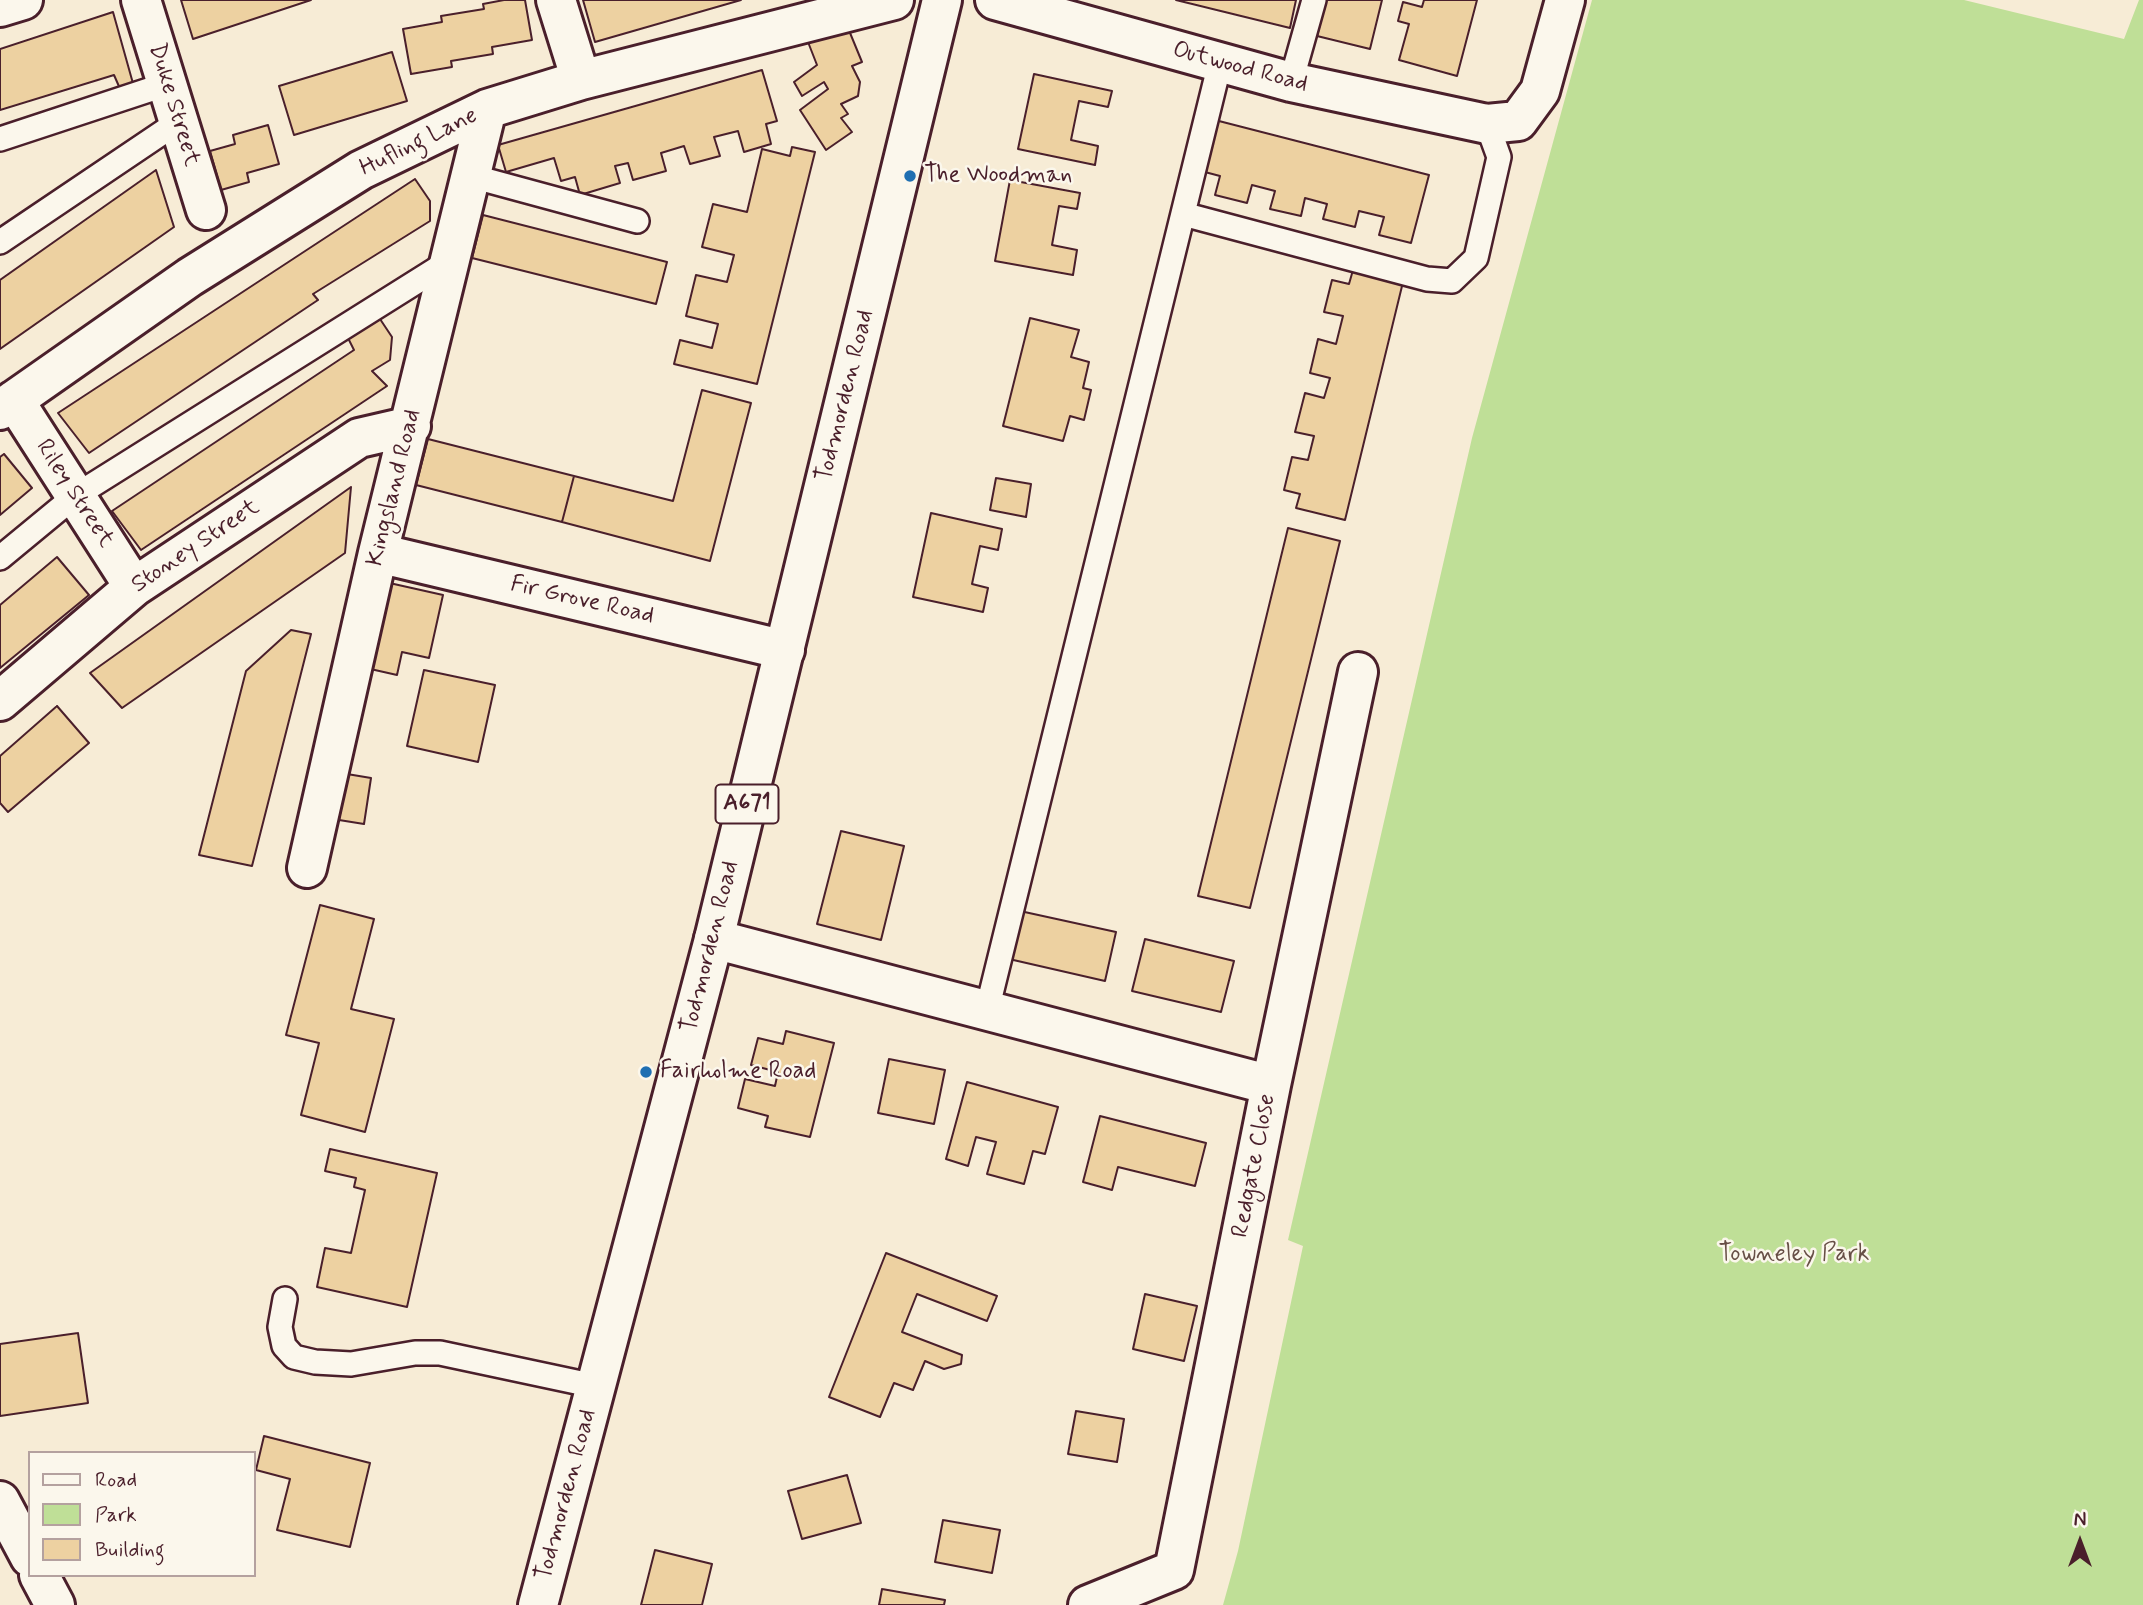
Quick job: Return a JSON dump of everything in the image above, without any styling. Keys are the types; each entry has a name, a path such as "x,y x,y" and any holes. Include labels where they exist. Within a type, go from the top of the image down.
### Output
{"main road":[{"path":"0,7 23,0"},
{"name":"Duke Street","path":"141,0 206,210"},
{"path":"556,0 581,80"},
{"name":"Hufling Lane","path":"7,405 190,277 362,170 487,109 581,80 894,0"},
{"name":"Todmorden Road","path":"538,1605 714,939 943,0"},
{"name":"Outwood Road","path":"995,0 1291,82 1487,124"},
{"path":"1487,124 1518,121 1540,91 1565,0"},
{"name":"Kingsland Road","path":"307,868 378,553 487,109"},
{"name":"Riley Street","path":"7,405 75,496 134,587"},
{"name":"Stoney Street","path":"0,701 134,587 359,438 411,426"},
{"name":"Fir Grove Road","path":"378,553 785,650"},
{"name":"Redgate Close","path":"1088,1605 1174,1570 1271,1085 1358,672"},
{"path":"714,939 1271,1085"},
{"path":"0,1501 28,1553"},
{"path":"40,1577 55,1605"}],"lane":[{"path":"1291,82 1314,0"},
{"path":"987,1010 1220,64"},
{"path":"0,139 167,84"},
{"path":"0,242 178,121"},
{"path":"1183,214 1427,279 1452,281 1476,258 1499,158 1487,124"},
{"path":"471,176 636,221"},
{"path":"0,558 75,496 451,260"},
{"path":"285,1299 280,1327 284,1346 294,1357 315,1362 351,1364 415,1353 440,1353 595,1387"}],"green space":[{"name":"Towneley Park","path":"1592,0 1964,0 2124,39 2139,0 2143,0 2143,1605 1223,1605 1238,1551 1303,1246 1288,1240 1472,438"}],"building":[{"path":"181,0 311,0 193,39"},
{"path":"525,0 532,40 492,47 493,54 451,61 452,67 411,74 403,29 442,22 441,16 484,9 483,4"},
{"path":"583,0 741,0 595,42"},
{"path":"1176,0 1296,0 1290,28"},
{"path":"1326,0 1382,0 1370,49 1317,36"},
{"path":"1424,0 1477,0 1457,76 1399,60 1409,24 1398,21 1403,2 1422,7"},
{"path":"113,12 134,87 121,91 114,75 0,110 0,49"},
{"path":"848,28 862,62 852,66 860,82 858,96 841,104 848,114 841,118 852,132 826,150 800,110 828,89 824,82 802,96 794,82 817,65 808,42"},
{"path":"392,52 407,101 294,135 279,86"},
{"path":"762,70 777,121 766,124 771,144 744,152 738,131 714,137 720,156 690,164 684,146 661,153 666,171 633,180 628,163 615,166 620,183 580,195 575,177 561,181 554,158 506,172 498,145"},
{"path":"1034,74 1112,91 1108,107 1079,101 1071,140 1098,146 1095,165 1018,149"},
{"path":"1215,120 1429,175 1411,243 1379,235 1384,217 1359,211 1355,227 1323,219 1327,204 1305,198 1301,216 1270,209 1275,191 1252,185 1247,203 1215,195 1220,176 1201,171"},
{"path":"268,125 279,164 247,173 249,182 221,190 210,151 235,144 233,135"},
{"path":"792,147 815,152 757,384 674,364 680,340 712,348 718,324 686,316 696,275 727,282 734,255 702,247 713,204 747,212 762,149 790,156"},
{"path":"156,170 174,227 0,349 0,280"},
{"path":"415,179 430,201 430,221 313,294 318,300 89,453 58,413"},
{"path":"1010,180 1080,193 1077,209 1059,206 1052,245 1077,250 1073,275 995,261"},
{"path":"483,215 667,262 656,304 472,258"},
{"path":"1353,270 1403,282 1345,520 1296,508 1300,494 1284,490 1292,457 1308,460 1314,436 1295,432 1305,393 1324,398 1330,378 1310,373 1318,339 1336,344 1343,316 1324,312 1332,280 1349,284"},
{"path":"1030,318 1079,330 1071,357 1089,362 1083,388 1091,390 1084,420 1070,416 1063,441 1003,426"},
{"path":"380,319 392,337 390,360 372,371 387,386 141,550 112,511 354,350 348,338"},
{"path":"702,390 751,403 710,561 562,522 574,476 673,501"},
{"path":"428,439 574,476 562,522 416,485"},
{"path":"4,454 32,488 0,515 0,457"},
{"path":"996,478 1031,484 1026,517 990,510"},
{"path":"351,487 345,553 122,708 90,673"},
{"path":"931,513 1002,529 998,550 980,546 972,584 988,588 983,612 913,597"},
{"path":"1288,528 1340,541 1250,908 1198,896"},
{"path":"57,557 89,595 0,668 0,605"},
{"path":"385,582 443,595 429,658 402,652 397,675 366,668"},
{"path":"291,630 311,634 252,866 199,855 246,671"},
{"path":"424,670 495,685 478,762 407,746"},
{"path":"57,706 89,743 8,812 0,803 0,756"},
{"path":"347,774 371,778 364,824 339,820"},
{"path":"841,831 904,846 881,940 817,924"},
{"path":"320,905 374,919 351,1009 394,1019 365,1132 301,1115 319,1043 286,1035"},
{"path":"1020,911 1116,932 1105,981 1009,959"},
{"path":"1145,939 1234,961 1221,1012 1132,991"},
{"path":"786,1031 834,1043 810,1137 765,1127 768,1116 738,1108 745,1079 775,1086 778,1072 751,1065 758,1038 783,1044"},
{"path":"889,1059 945,1070 934,1124 878,1113"},
{"path":"967,1082 1058,1107 1045,1154 1033,1151 1024,1184 987,1174 996,1142 976,1137 968,1166 946,1159"},
{"path":"1100,1116 1206,1143 1195,1186 1118,1167 1112,1190 1083,1182"},
{"path":"330,1149 437,1173 407,1307 317,1287 325,1248 351,1253 365,1190 354,1187 356,1178 325,1171"},
{"path":"886,1253 997,1296 987,1321 917,1294 902,1332 962,1355 961,1364 944,1369 925,1361 913,1390 894,1383 880,1417 829,1397"},
{"path":"1145,1294 1197,1306 1184,1361 1133,1349"},
{"path":"78,1333 88,1403 0,1416 0,1344"},
{"path":"1076,1411 1124,1419 1117,1462 1068,1454"},
{"path":"264,1436 370,1463 350,1547 277,1530 290,1479 256,1470"},
{"path":"847,1475 861,1523 802,1539 788,1491"},
{"path":"943,1520 1000,1530 992,1573 935,1562"},
{"path":"655,1550 712,1564 702,1605 641,1605"},
{"path":"882,1589 945,1600 944,1605 879,1605"}],"place":[{"name":"The Woodman","path":"910,176"},
{"name":"Fairholme Road","path":"646,1072"}]}
